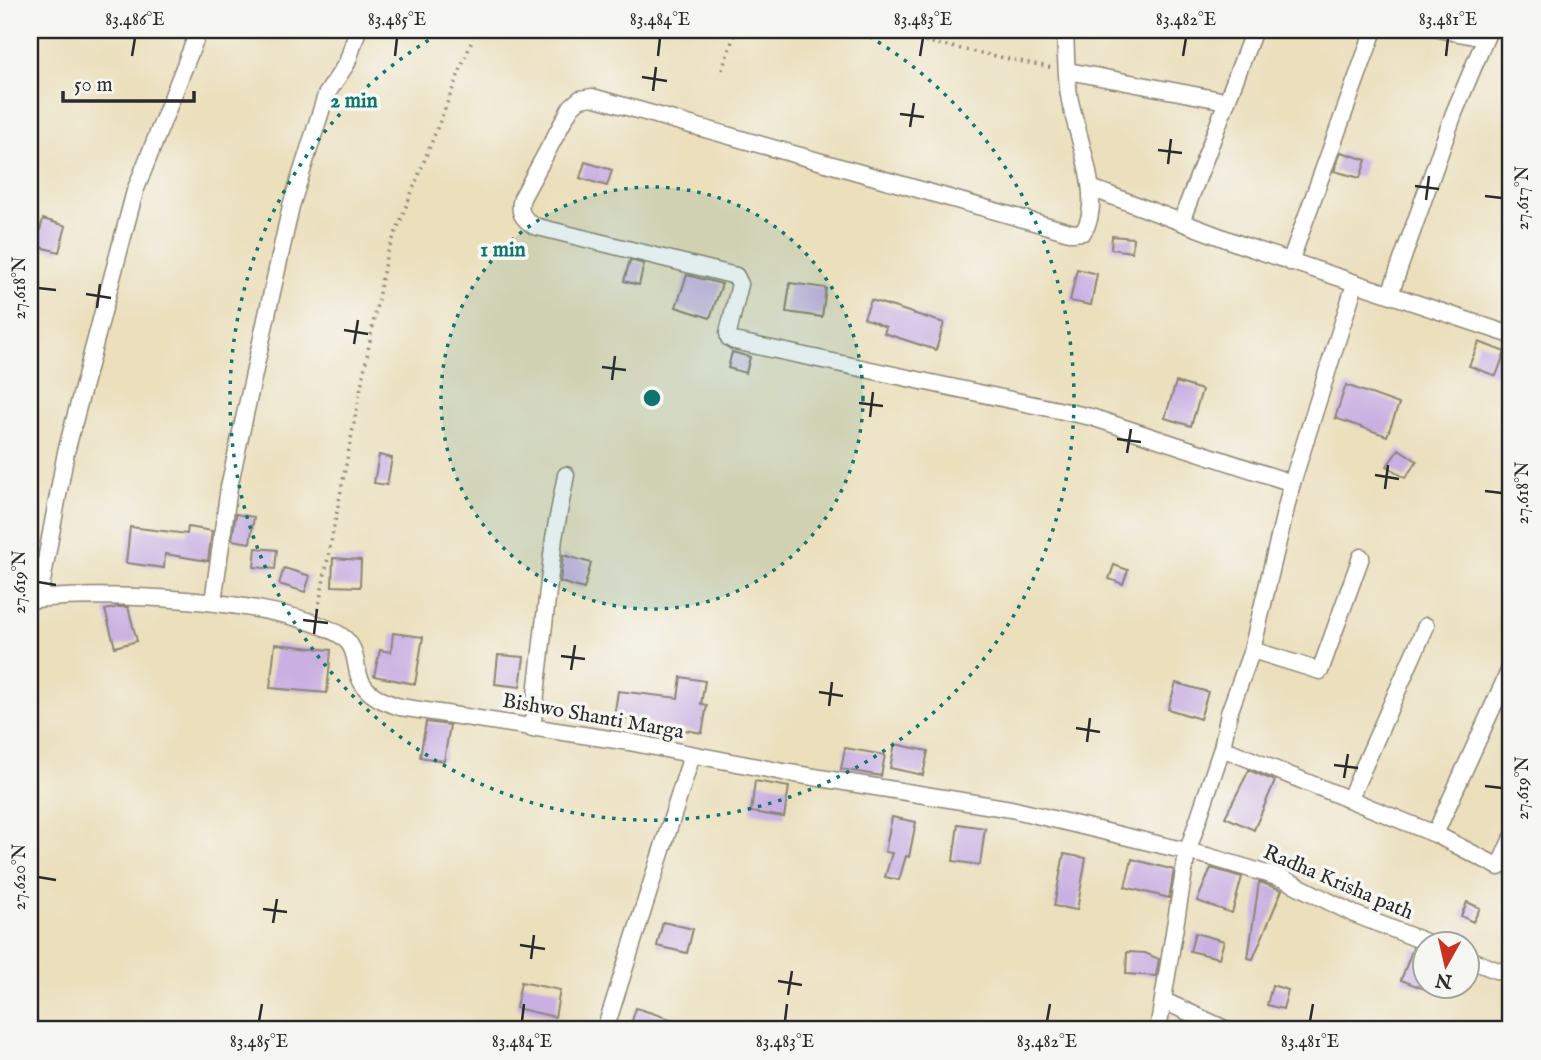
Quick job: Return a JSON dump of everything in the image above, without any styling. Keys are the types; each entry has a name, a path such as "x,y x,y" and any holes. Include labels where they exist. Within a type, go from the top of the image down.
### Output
{"street":[{"path":"34,599 66,452 135,191 199,30"},
{"path":"213,602 229,487 291,206 326,95 347,63 358,30"},
{"path":"1065,30 1069,95 1091,188 1087,226 1083,232 1073,233 593,97 580,99 570,107 522,198 519,209 524,220 534,226 736,276 740,284 728,333 734,341 1091,417 1292,484"},
{"path":"1181,222 1254,30"},
{"path":"1290,262 1374,30"},
{"path":"1390,294 1454,113 1487,34 1442,30"},
{"path":"1068,71 1226,101"},
{"path":"1091,188 1290,262 1511,335"},
{"path":"1158,1030 1187,853 1222,748 1229,713 1252,650 1292,484 1355,284"},
{"path":"532,729 554,538 566,475"},
{"path":"1252,650 1320,671 1361,557"},
{"name":"Bishwo Shanti Marga","path":"34,599 119,597 213,602 315,622 343,637 353,653 362,686 377,700 400,707 629,742 1011,809 1187,853"},
{"path":"1350,798 1426,626"},
{"path":"1434,834 1510,669"},
{"path":"1222,748 1434,834 1499,867 1511,839"},
{"path":"605,1030 692,755"},
{"name":"Radha Krisha path","path":"1187,853 1284,879 1354,914 1412,937"},
{"path":"1482,965 1511,976"},
{"path":"1164,1000 1227,1030"}],"path":[{"path":"722,69 736,30"},
{"path":"870,30 1068,71"},
{"path":"315,622 386,257 473,38"}],"building":[{"path":"1341,152 1366,160 1360,178 1334,171"},
{"path":"585,162 612,170 607,186 580,178"},
{"path":"43,219 66,226 59,252 36,246"},
{"path":"1112,236 1133,238 1132,252 1111,249"},
{"path":"630,260 644,264 639,285 624,281"},
{"path":"1077,269 1097,274 1091,305 1070,301"},
{"path":"687,275 722,284 710,318 676,307"},
{"path":"790,283 826,288 822,317 786,312"},
{"path":"871,300 944,323 936,350 884,333 886,327 864,318"},
{"path":"1479,342 1505,352 1496,376 1469,366"},
{"path":"732,352 750,357 746,373 728,368"},
{"path":"1176,382 1202,390 1191,426 1165,418"},
{"path":"1346,385 1399,404 1387,436 1335,418"},
{"path":"1399,449 1417,461 1405,478 1387,466"},
{"path":"379,455 392,458 387,485 374,483"},
{"path":"236,514 254,517 250,543 232,540"},
{"path":"130,527 187,534 188,527 212,531 208,561 165,554 164,568 126,563"},
{"path":"256,548 277,550 275,569 254,567"},
{"path":"563,555 591,563 584,589 560,582"},
{"path":"333,558 361,560 360,587 332,586"},
{"path":"1114,565 1128,570 1123,584 1109,579"},
{"path":"284,568 310,576 305,592 279,584"},
{"path":"128,607 137,641 115,647 105,610"},
{"path":"393,633 423,637 415,684 374,676 380,650 391,652"},
{"path":"275,644 331,650 327,693 270,688"},
{"path":"498,655 524,657 520,687 495,684"},
{"path":"681,677 705,681 701,704 707,705 702,733 614,717 618,691 678,698"},
{"path":"1176,683 1208,692 1200,719 1168,709"},
{"path":"426,722 450,725 444,761 420,757"},
{"path":"895,744 928,751 923,775 890,768"},
{"path":"845,748 885,755 881,776 841,769"},
{"path":"1249,770 1275,781 1254,830 1225,817"},
{"path":"755,781 789,787 784,817 751,812"},
{"path":"892,817 916,822 909,857 906,856 899,880 885,877 892,853 885,852"},
{"path":"958,824 985,828 980,865 953,861"},
{"path":"1064,854 1086,858 1077,910 1054,906"},
{"path":"1132,859 1174,870 1169,898 1125,887"},
{"path":"1211,868 1242,877 1232,913 1197,901"},
{"path":"1259,882 1282,890 1253,959 1248,958"},
{"path":"1467,902 1480,908 1473,922 1461,916"},
{"path":"663,922 693,929 687,953 657,946"},
{"path":"1195,933 1224,941 1219,958 1190,951"},
{"path":"1412,951 1412,984 1401,980"},
{"path":"1127,952 1145,953 1159,959 1156,976 1126,974"},
{"path":"521,982 560,990 555,1017 516,1008"},
{"path":"1272,985 1288,990 1283,1009 1267,1005"},
{"path":"636,1008 696,1027 696,1030 629,1030"}]}
